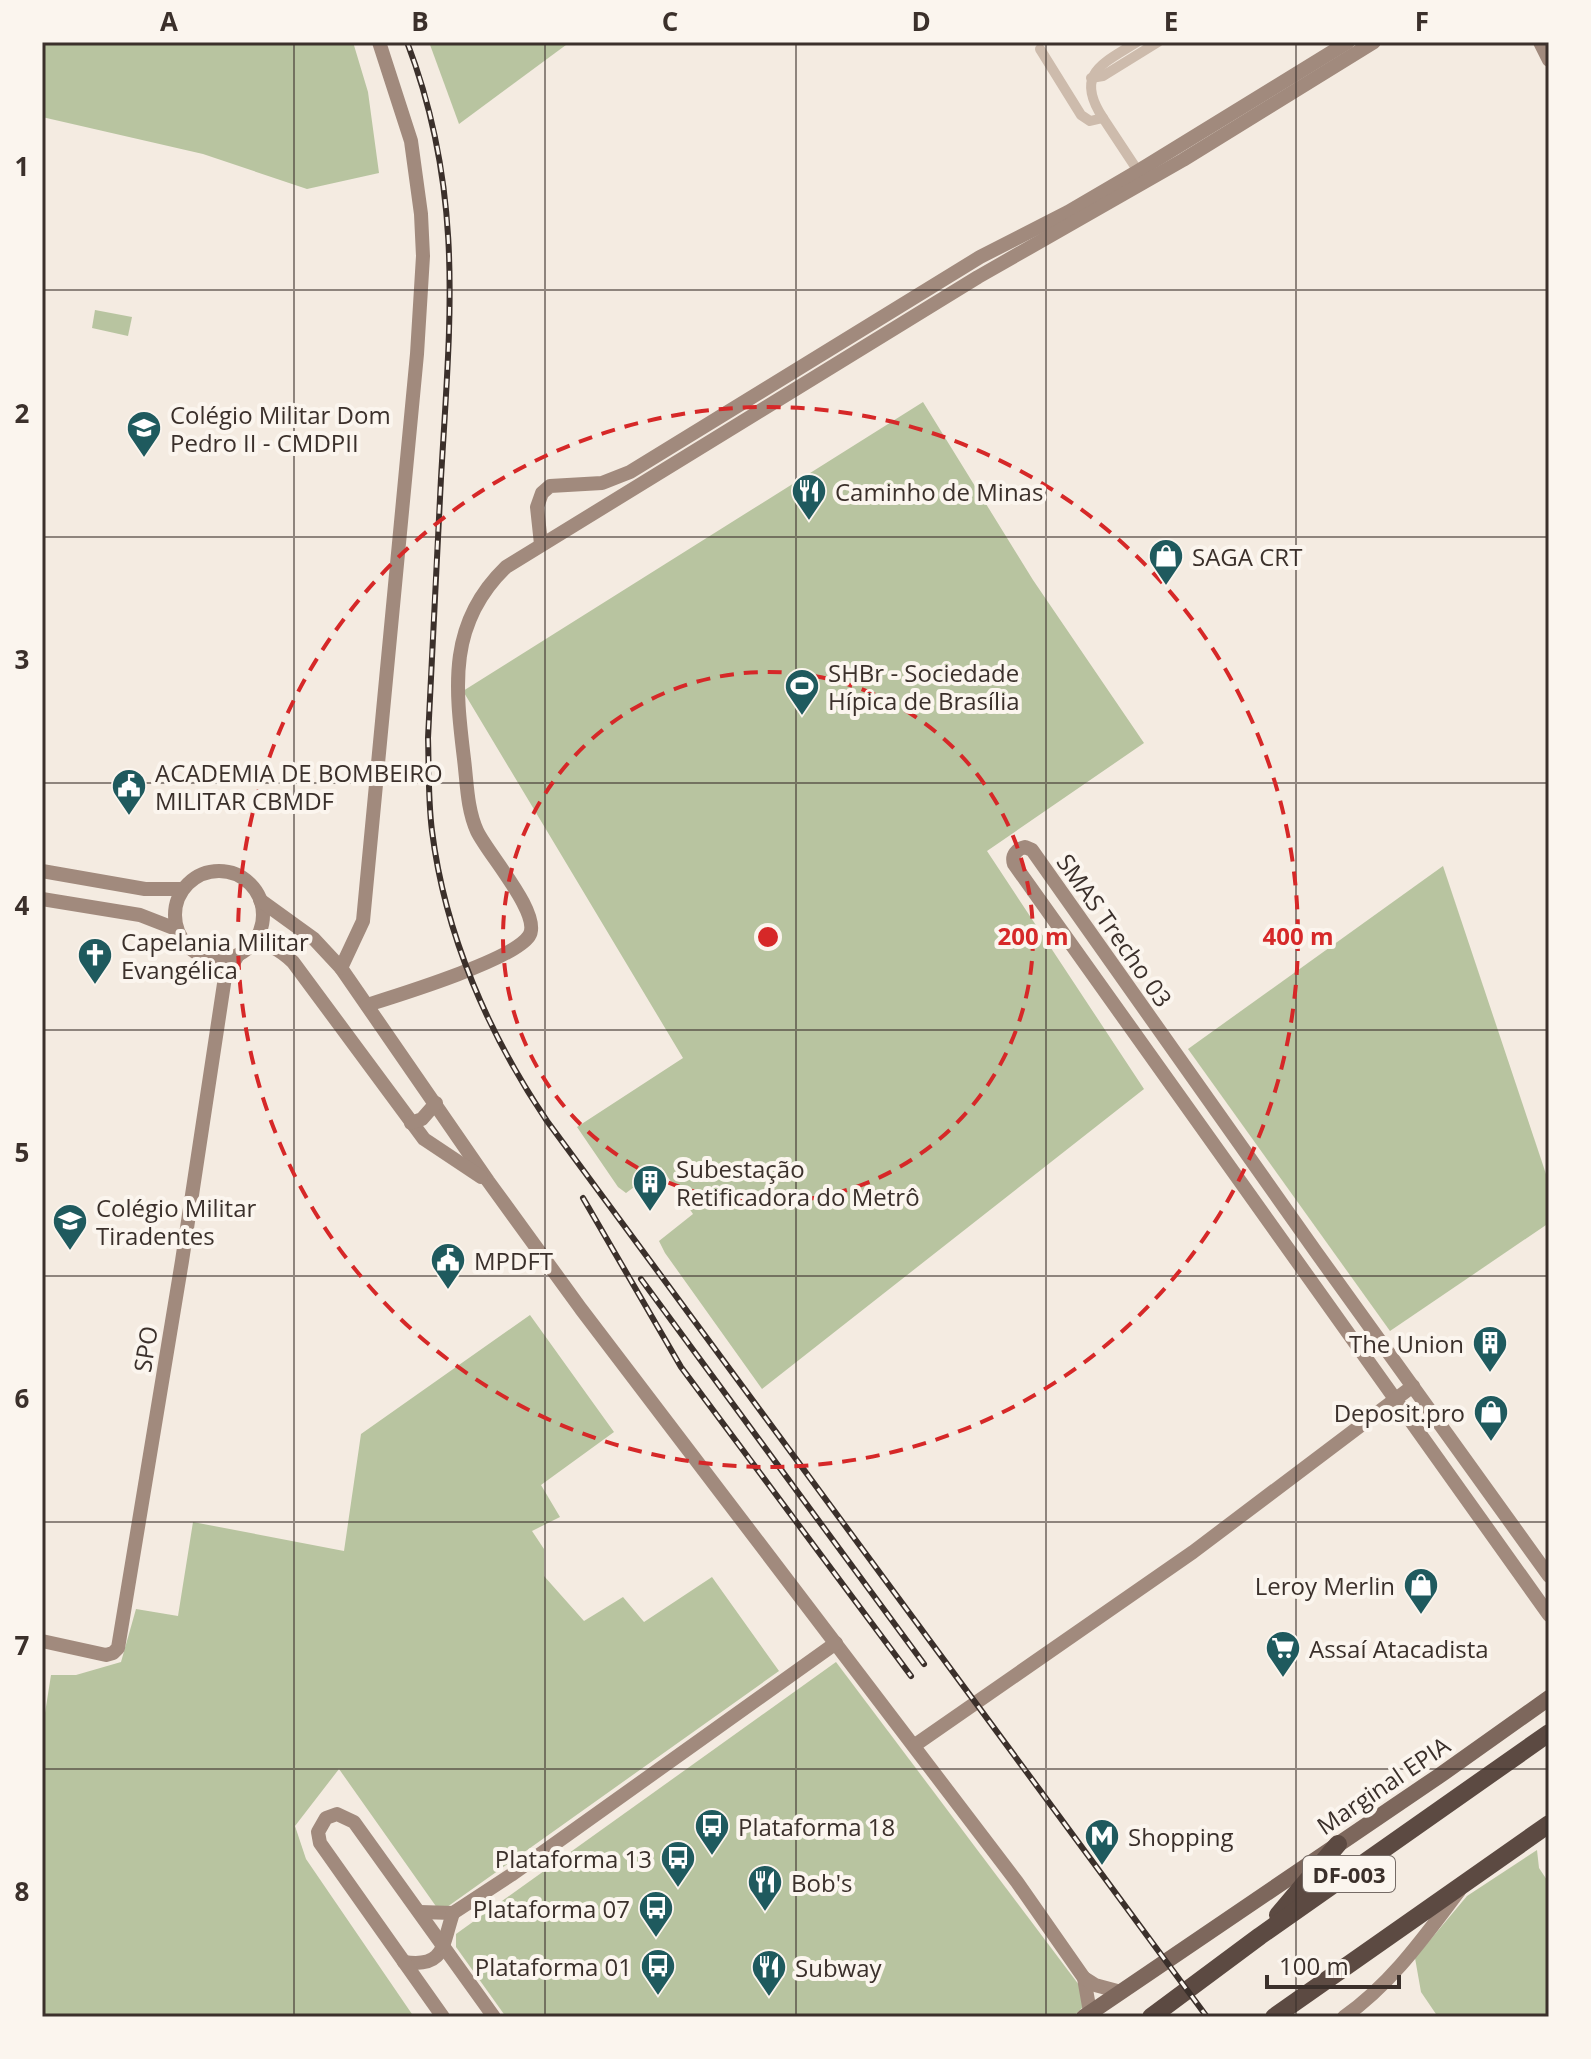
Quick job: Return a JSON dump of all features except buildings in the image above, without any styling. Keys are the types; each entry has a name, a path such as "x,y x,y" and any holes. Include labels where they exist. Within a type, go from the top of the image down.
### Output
{"highway":[{"name":"DF-003","path":"1151,2017 1260,1936 1549,1733"},
{"name":"DF-003","path":"1274,2017 1549,1824"},
{"path":"1260,1936 1338,1844"}],"main road":[{"name":"Marginal EPIA","path":"1087,2015 1549,1698"}],"street":[{"path":"341,968 363,921 417,354 423,256 411,141 379,42"},
{"path":"1137,42 1096,67 1090,93 1138,171"},
{"path":"1091,78 1103,76 1158,42"},
{"path":"541,544 537,507 542,493 557,484 602,483 630,472 980,257 1068,212 1138,171 1332,46 1348,42"},
{"path":"367,1005 438,981 511,951 527,939 533,923 473,820 458,710 457,673 464,634 477,601 506,567 978,277 1183,160 1374,42"},
{"path":"1540,42 1549,60"},
{"path":"1040,49 1081,115 1090,121 1103,118"},
{"path":"576,485 586,497 588,508 585,516"},
{"path":"538,520 555,530 565,529"},
{"name":"SMAS Trecho 03","path":"1549,1576 1032,850 1025,847 1017,851 1013,857 1014,864 1549,1615"},
{"path":"42,871 145,889 182,889"},
{"path":"225,977 214,960 191,950 176,929 174,915 182,889 200,875 223,871 246,880 260,900 314,939 341,968 581,1309 915,1745 1084,1978 1095,1985 1121,1992"},
{"path":"42,899 140,915 176,929"},
{"path":"244,951 262,924 260,900"},
{"path":"214,960 259,944 281,951 293,962 411,1123 431,1145 488,1181"},
{"name":"SPO","path":"42,1641 106,1655 118,1648 225,977 244,951"},
{"path":"411,1123 422,1119 436,1103"},
{"path":"1295,1259 1312,1247"},
{"path":"915,1745 1193,1552 1413,1386"},
{"path":"420,1912 453,1913 836,1643"},
{"path":"443,2017 320,1843 318,1832 326,1818 337,1814 354,1822 494,2017"},
{"path":"1344,2017 1369,1999 1405,1961 1467,1881"},
{"path":"404,1962 431,1962 443,1944 453,1913"},
{"path":"1084,1978 1087,2015"}],"green space":[{"path":"42,42 353,42 368,92 379,173 307,189 203,154 42,117"},
{"path":"429,42 570,42 459,124"},
{"path":"95,310 132,317 128,336 92,328"},
{"name":"SHBr - Sociedade Hípica de Brasília","path":"923,402 1033,580 1144,743 987,851 1144,1089 762,1389 659,1241 693,1214 661,1167 626,1193 618,1187 577,1127 683,1058 463,691"},
{"path":"1443,866 1549,1183 1549,1223 1390,1331 1188,1049"},
{"path":"530,1315 614,1432 541,1485 560,1517 532,1531 544,1549 544,1576 584,1621 623,1597 644,1622 712,1577 779,1671 440,1912 339,1769 295,1826 306,1859 414,2017 42,2017 42,1732 51,1675 76,1675 121,1662 136,1609 178,1616 193,1522 344,1551 361,1434"},
{"path":"836,1662 1079,1985 1084,1998 1082,2008 1073,2017 506,2017 456,1947 456,1934"},
{"path":"1537,1850 1539,1868 1549,1883 1549,2017 1438,2017 1421,1992 1415,1958 1467,1896"}],"railway":[{"path":"407,42 438,152 446,205 449,258 448,365 428,738 430,808 438,870 447,908 473,983 506,1054 547,1121 1207,2017"},
{"path":"583,1198 681,1367 911,1676"},
{"path":"641,1279 924,1664"}],"place":[{"name":"Colégio Militar Dom Pedro II - CMDPII","path":"144,459"},
{"name":"Caminho de Minas","path":"809,522"},
{"name":"SAGA CRT","path":"1166,587"},
{"name":"SHBr - Sociedade Hípica de Brasília","path":"802,717"},
{"name":"ACADEMIA DE BOMBEIRO MILITAR CBMDF","path":"129,817"},
{"name":"Capelania Militar Evangélica","path":"95,986"},
{"name":"Subestação Retificadora do Metrô","path":"650,1213"},
{"name":"Colégio Militar Tiradentes","path":"70,1252"},
{"name":"MPDFT","path":"448,1291"},
{"name":"The Union","path":"1490,1374"},
{"name":"Deposit.pro","path":"1491,1443"},
{"name":"Leroy Merlin","path":"1421,1616"},
{"name":"Assaí Atacadista","path":"1283,1679"},
{"name":"Plataforma 18","path":"712,1857"},
{"name":"Shopping","path":"1102,1867"},
{"name":"Plataforma 13","path":"678,1889"},
{"name":"Bob's","path":"765,1913"},
{"name":"Plataforma 07","path":"656,1939"},
{"name":"Plataforma 01","path":"658,1997"},
{"name":"Subway","path":"769,1998"}]}
